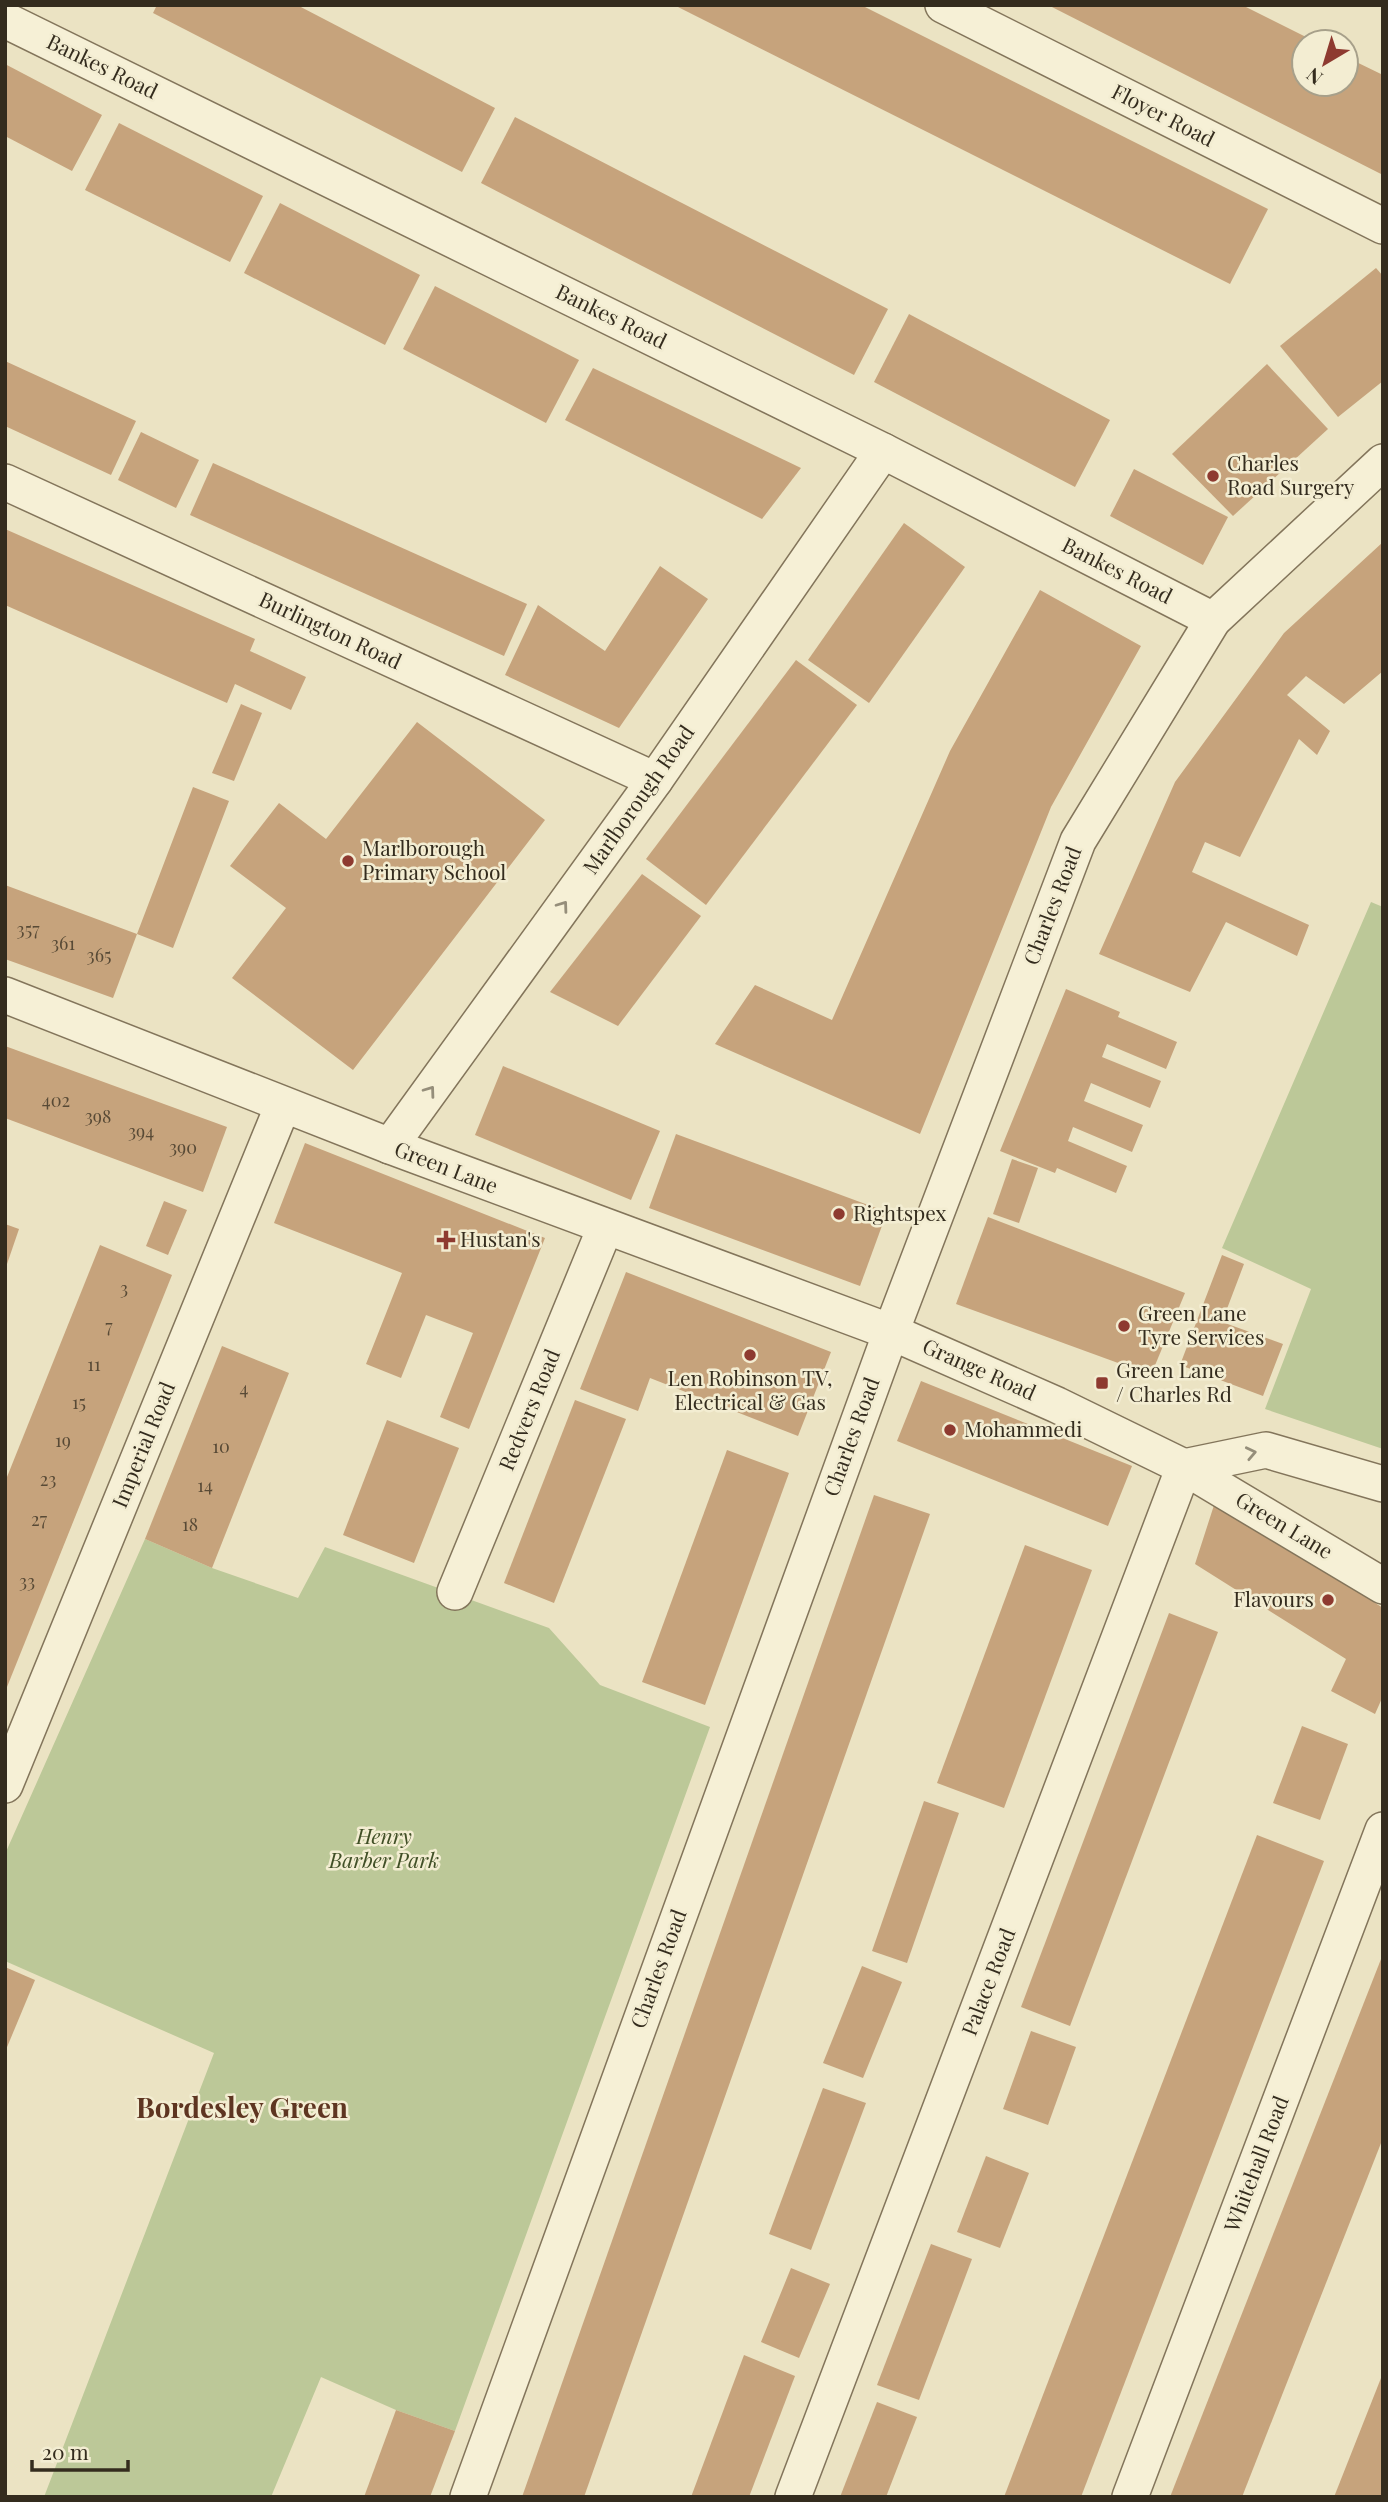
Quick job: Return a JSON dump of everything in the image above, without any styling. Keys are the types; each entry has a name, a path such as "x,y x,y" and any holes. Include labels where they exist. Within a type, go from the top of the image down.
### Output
{"street":[{"name":"Floyer Road","path":"943,5 1383,226"},
{"name":"Bankes Road","path":"5,20 883,451 1213,620"},
{"name":"Marlborough Road","path":"390,1146 655,780 883,451"},
{"name":"Charles Road","path":"468,2497 891,1332 1078,841 1213,620 1383,462"},
{"name":"Burlington Road","path":"5,482 655,780"},
{"name":"Green Lane","path":"5,995 605,1228 891,1332"},
{"name":"Imperial Road","path":"5,1786 283,1105"},
{"name":"Redvers Road","path":"455,1592 605,1228"},
{"name":"Grange Road","path":"891,1332 1057,1405 1185,1467"},
{"path":"1185,1467 1266,1450 1383,1484"},
{"name":"Green Lane","path":"1185,1467 1383,1586"},
{"name":"Palace Road","path":"793,2497 1185,1467"},
{"name":"Whitehall Road","path":"1130,2497 1383,1830"}],"green space":[{"path":"1371,902 1383,907 1383,1449 1265,1409 1311,1289 1222,1248"},
{"name":"Henry Barber Park","path":"145,1539 212,1568 298,1598 325,1547 549,1628 600,1685 710,1727 455,2431 396,2410 321,2377 271,2497 44,2497 214,2053 5,1961 5,1854"}],"building":[{"path":"157,5 297,5 495,108 462,172 153,13"},
{"path":"674,5 861,5 1268,209 1230,284"},
{"path":"1048,5 1242,5 1290,29 1290,98 1360,98 1360,64 1383,75 1383,175"},
{"path":"5,64 102,115 72,171 5,136"},
{"path":"515,117 888,309 854,375 481,183"},
{"path":"119,123 263,196 230,262 85,190"},
{"path":"280,203 420,275 385,345 244,273"},
{"path":"1376,268 1383,276 1383,381 1338,417 1280,346"},
{"path":"435,286 579,360 546,423 403,349"},
{"path":"909,314 1110,420 1075,487 874,382"},
{"path":"5,361 136,421 111,475 5,426"},
{"path":"1267,364 1328,429 1233,516 1172,454"},
{"path":"593,368 801,468 762,519 565,420"},
{"path":"141,432 199,460 176,508 118,480"},
{"path":"213,463 527,604 504,656 190,515"},
{"path":"1134,469 1228,517 1203,565 1110,516"},
{"path":"904,523 965,567 869,703 808,660"},
{"path":"5,529 255,639 250,651 306,677 291,710 235,684 227,703 5,605"},
{"path":"1383,542 1383,671 1344,704 1306,676 1287,695 1330,731 1317,755 1299,739 1240,857 1205,842 1192,872 1309,925 1297,956 1226,922 1190,992 1099,954 1175,782 1284,633"},
{"path":"660,566 708,599 619,728 505,675 538,605 605,651"},
{"path":"1040,590 1141,646 1051,807 920,1134 715,1044 755,985 832,1020 950,751"},
{"path":"796,660 857,705 706,905 646,859"},
{"path":"241,704 262,713 234,781 212,773"},
{"path":"417,722 545,820 353,1070 232,978 286,908 230,866 279,803 326,839"},
{"path":"193,787 229,801 173,948 137,934"},
{"path":"642,874 701,916 618,1026 550,992"},
{"path":"5,885 137,934 113,998 5,959"},
{"path":"1066,989 1120,1012 1118,1017 1177,1042 1166,1069 1107,1044 1102,1057 1161,1081 1150,1108 1091,1083 1084,1101 1143,1125 1132,1152 1073,1127 1068,1141 1127,1166 1116,1193 1057,1168 1055,1173 1000,1151"},
{"path":"5,1046 227,1127 203,1192 5,1118"},
{"path":"503,1066 660,1131 631,1200 475,1135"},
{"path":"676,1134 887,1212 860,1286 649,1208"},
{"path":"305,1143 545,1238 469,1429 440,1417 473,1333 426,1315 401,1378 366,1364 402,1273 274,1223"},
{"path":"1012,1159 1038,1168 1019,1223 993,1214"},
{"path":"164,1201 187,1210 168,1255 146,1246"},
{"path":"988,1217 1185,1293 1151,1375 956,1304"},
{"path":"5,1224 19,1229 6,1267 5,1267"},
{"path":"100,1245 172,1275 5,1692 5,1482"},
{"path":"1222,1255 1244,1264 1222,1322 1283,1344 1263,1396 1180,1365"},
{"path":"626,1272 831,1352 798,1436 650,1378 638,1411 580,1389"},
{"path":"222,1346 289,1373 212,1568 145,1539"},
{"path":"921,1381 1132,1466 1108,1526 897,1441"},
{"path":"575,1400 626,1419 554,1603 504,1583"},
{"path":"387,1420 459,1448 414,1563 343,1535"},
{"path":"727,1450 789,1473 705,1705 642,1682"},
{"path":"874,1495 930,1514 584,2497 522,2497"},
{"path":"1216,1499 1383,1608 1383,1696 1375,1714 1331,1691 1346,1659 1195,1564"},
{"path":"1025,1545 1092,1570 1004,1808 937,1783"},
{"path":"1169,1613 1218,1632 1070,2026 1021,2007"},
{"path":"1302,1726 1348,1744 1320,1820 1273,1803"},
{"path":"924,1801 959,1813 907,1963 872,1951"},
{"path":"1257,1835 1324,1861 1081,2497 1004,2497"},
{"path":"1383,1954 1383,2138 1242,2497 1170,2497"},
{"path":"862,1966 902,1982 863,2078 823,2063"},
{"path":"5,1967 35,1980 5,2052"},
{"path":"1031,2031 1076,2047 1048,2125 1003,2109"},
{"path":"823,2088 866,2103 811,2250 769,2234"},
{"path":"986,2156 1029,2173 1000,2248 957,2232"},
{"path":"931,2244 972,2259 919,2400 877,2385"},
{"path":"791,2268 830,2284 799,2358 761,2342"},
{"path":"744,2355 795,2376 749,2497 691,2497"},
{"path":"1383,2373 1383,2497 1334,2497"},
{"path":"877,2402 917,2417 886,2497 840,2497"},
{"path":"396,2410 455,2431 430,2497 364,2497"}],"place":[{"name":"Charles Road Surgery","path":"1213,476"},
{"name":"Marlborough Primary School","path":"348,861"},
{"name":"Rightspex","path":"839,1214"},
{"name":"Hustan's","path":"446,1240"},
{"name":"Green Lane Tyre Services","path":"1124,1326"},
{"name":"Len Robinson TV, Electrical & Gas","path":"750,1355"},
{"name":"Green Lane / Charles Rd","path":"1102,1383"},
{"name":"Mohammedi","path":"950,1430"},
{"name":"Flavours","path":"1328,1600"}],"district":[{"name":"Bordesley Green","path":"242,2108"}]}
